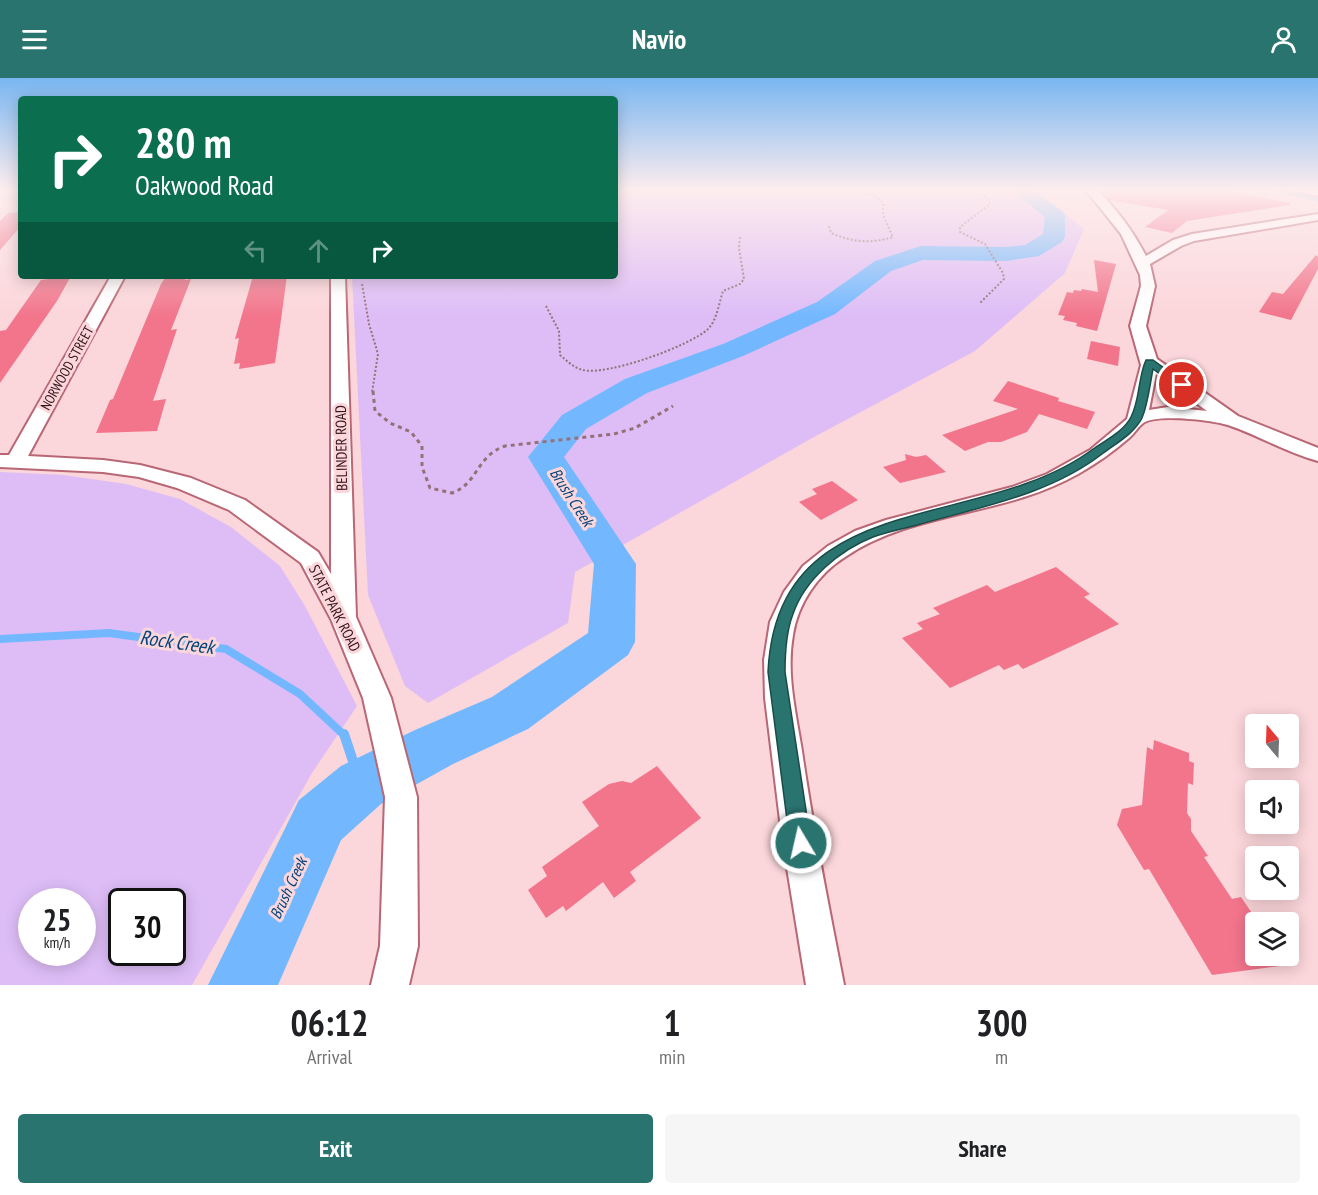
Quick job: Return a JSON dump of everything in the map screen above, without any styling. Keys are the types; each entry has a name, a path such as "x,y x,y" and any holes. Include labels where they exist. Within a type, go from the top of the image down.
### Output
{"street":[{"path":"1125,231 1144,262 1149,284 1139,318 1138,330 1150,362 1231,420 1318,455"},
{"path":"1144,262 1177,243 1232,231"},
{"name":"NORWOOD STREET","path":"8,461 116,279"},
{"name":"BELINDER ROAD","path":"338,279 344,619"},
{"path":"825,985 791,782 777,672 778,646 785,614 794,596 813,571 847,544 886,528 1017,492 1078,467 1124,432 1136,417 1150,362"},
{"path":"1136,417 1168,412 1231,420"},
{"name":"STATE PARK ROAD","path":"8,461 69,463 140,471 184,483 220,496 280,535 310,558 344,619 376,698 401,797 399,946 390,985"}],"path":[{"path":"831,231 854,242 884,241 893,237 890,231"},
{"path":"960,231 985,244 1004,279 979,304"},
{"path":"546,306 559,331 560,355 568,362 586,371 620,368 679,345 707,330 714,319 723,291 740,284 744,279 739,248 740,236"},
{"path":"362,284 369,324 378,354 372,396 375,411 390,423 411,432 422,446 422,468 430,488 446,495 459,491 471,480 489,452 505,446 525,443 614,434 635,428 673,406"}],"shaded area":[{"path":"618,231 1083,231 1065,273 975,351 814,437 575,572 568,623 428,703 405,686 368,595 352,279 618,279"},
{"path":"0,472 63,475 126,484 180,499 231,527 280,566 305,606 357,706 312,773 192,985 0,985"}],"building":[{"path":"0,231 16,231 0,250"},
{"path":"1316,255 1318,269 1291,320 1259,312 1272,292 1283,294"},
{"path":"1094,260 1116,264 1097,331 1076,326 1077,323 1063,320 1065,316 1058,315 1067,292 1073,293 1074,290 1081,291 1082,289 1098,292"},
{"path":"69,279 57,301 0,383 0,331 6,330 41,280"},
{"path":"164,279 191,279 171,330 177,329 153,401 166,399 157,431 96,433 110,400 113,399"},
{"path":"252,279 287,279 275,363 239,369 240,363 234,364 239,338 235,339"},
{"path":"1091,341 1120,347 1118,366 1087,359"},
{"path":"1008,381 1059,398 1058,401 1095,412 1087,429 1039,414 1027,432 1001,442 988,442 965,451 942,435 1018,409 993,401"},
{"path":"905,454 916,457 926,455 946,472 900,483 883,467 906,460"},
{"path":"832,481 858,500 821,520 799,502 817,494 812,489"},
{"path":"1056,567 1090,594 1084,597 1119,624 1023,669 1018,664 1004,670 999,665 950,688 902,638 923,629 917,623 940,614 933,608 987,585 995,592"},
{"path":"1154,740 1189,753 1189,761 1194,763 1193,785 1188,783 1187,813 1191,819 1191,831 1208,856 1204,857 1232,899 1241,897 1251,912 1245,912 1245,966 1280,966 1212,975 1149,869 1144,870 1117,825 1122,809 1142,805 1147,747 1153,750"},
{"path":"657,766 701,818 630,872 636,881 614,898 603,882 566,911 563,906 546,918 528,890 547,876 542,867 599,826 582,802 609,784 622,781 631,783"}],"waterway":[{"name":"Brush Creek","path":"243,985 320,820 361,785 434,747 510,713 611,642 615,564 546,457 574,422 636,386 733,350 826,308 883,266 921,253 1007,254 1031,251 1054,237 1054,231"},
{"name":"Rock Creek","path":"0,639 109,633 226,649 300,694 344,735"},
{"name":"Rock Creek","path":"344,734 361,785"}],"route":[{"path":"801,843 777,672 778,646 785,614 794,596 813,571 829,556 867,534 1017,492 1078,467 1124,432 1136,417 1150,362 1182,385"}]}
